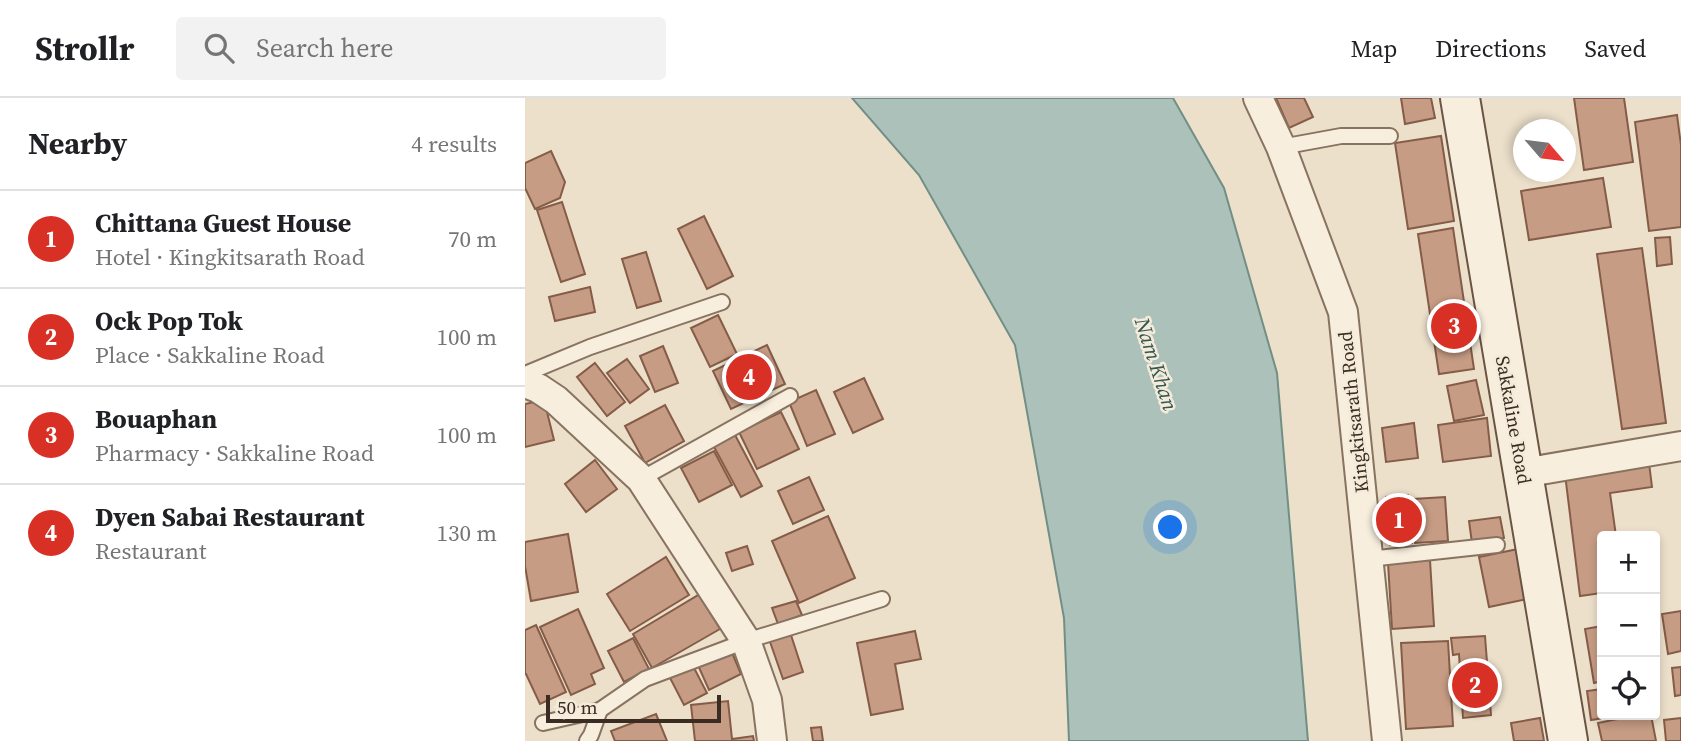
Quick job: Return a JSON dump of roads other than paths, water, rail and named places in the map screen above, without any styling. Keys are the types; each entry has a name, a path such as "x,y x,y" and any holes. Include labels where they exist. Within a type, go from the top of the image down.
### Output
{"main road":[{"name":"Sakkaline Road","path":"1460,98 1523,473 1527,541 1568,741"}],"street":[{"name":"Kingkitsarath Road","path":"1258,98 1281,147 1343,312 1387,741"},
{"path":"525,383 556,400 642,480 746,641 767,701 772,741"},
{"path":"1523,473 1681,446"}],"lane":[{"path":"1281,147 1342,136 1390,136"},
{"path":"525,374 590,347 722,302"},
{"path":"642,480 790,396"},
{"path":"1369,559 1497,545"},
{"path":"543,723 600,710 645,679 746,641 882,599"},
{"path":"587,741 600,710"}],"water":[{"name":"Nam Khan","path":"852,98 1173,98 1224,188 1277,373 1308,741 1069,741 1064,618 1015,345 919,175"}],"place":[{"name":"Bouaphan","path":"1454,326"},
{"name":"Dyen Sabai Restaurant","path":"749,377"},
{"name":"Chittana Guest House","path":"1399,520"},
{"name":"Ock Pop Tok","path":"1475,685"}]}
